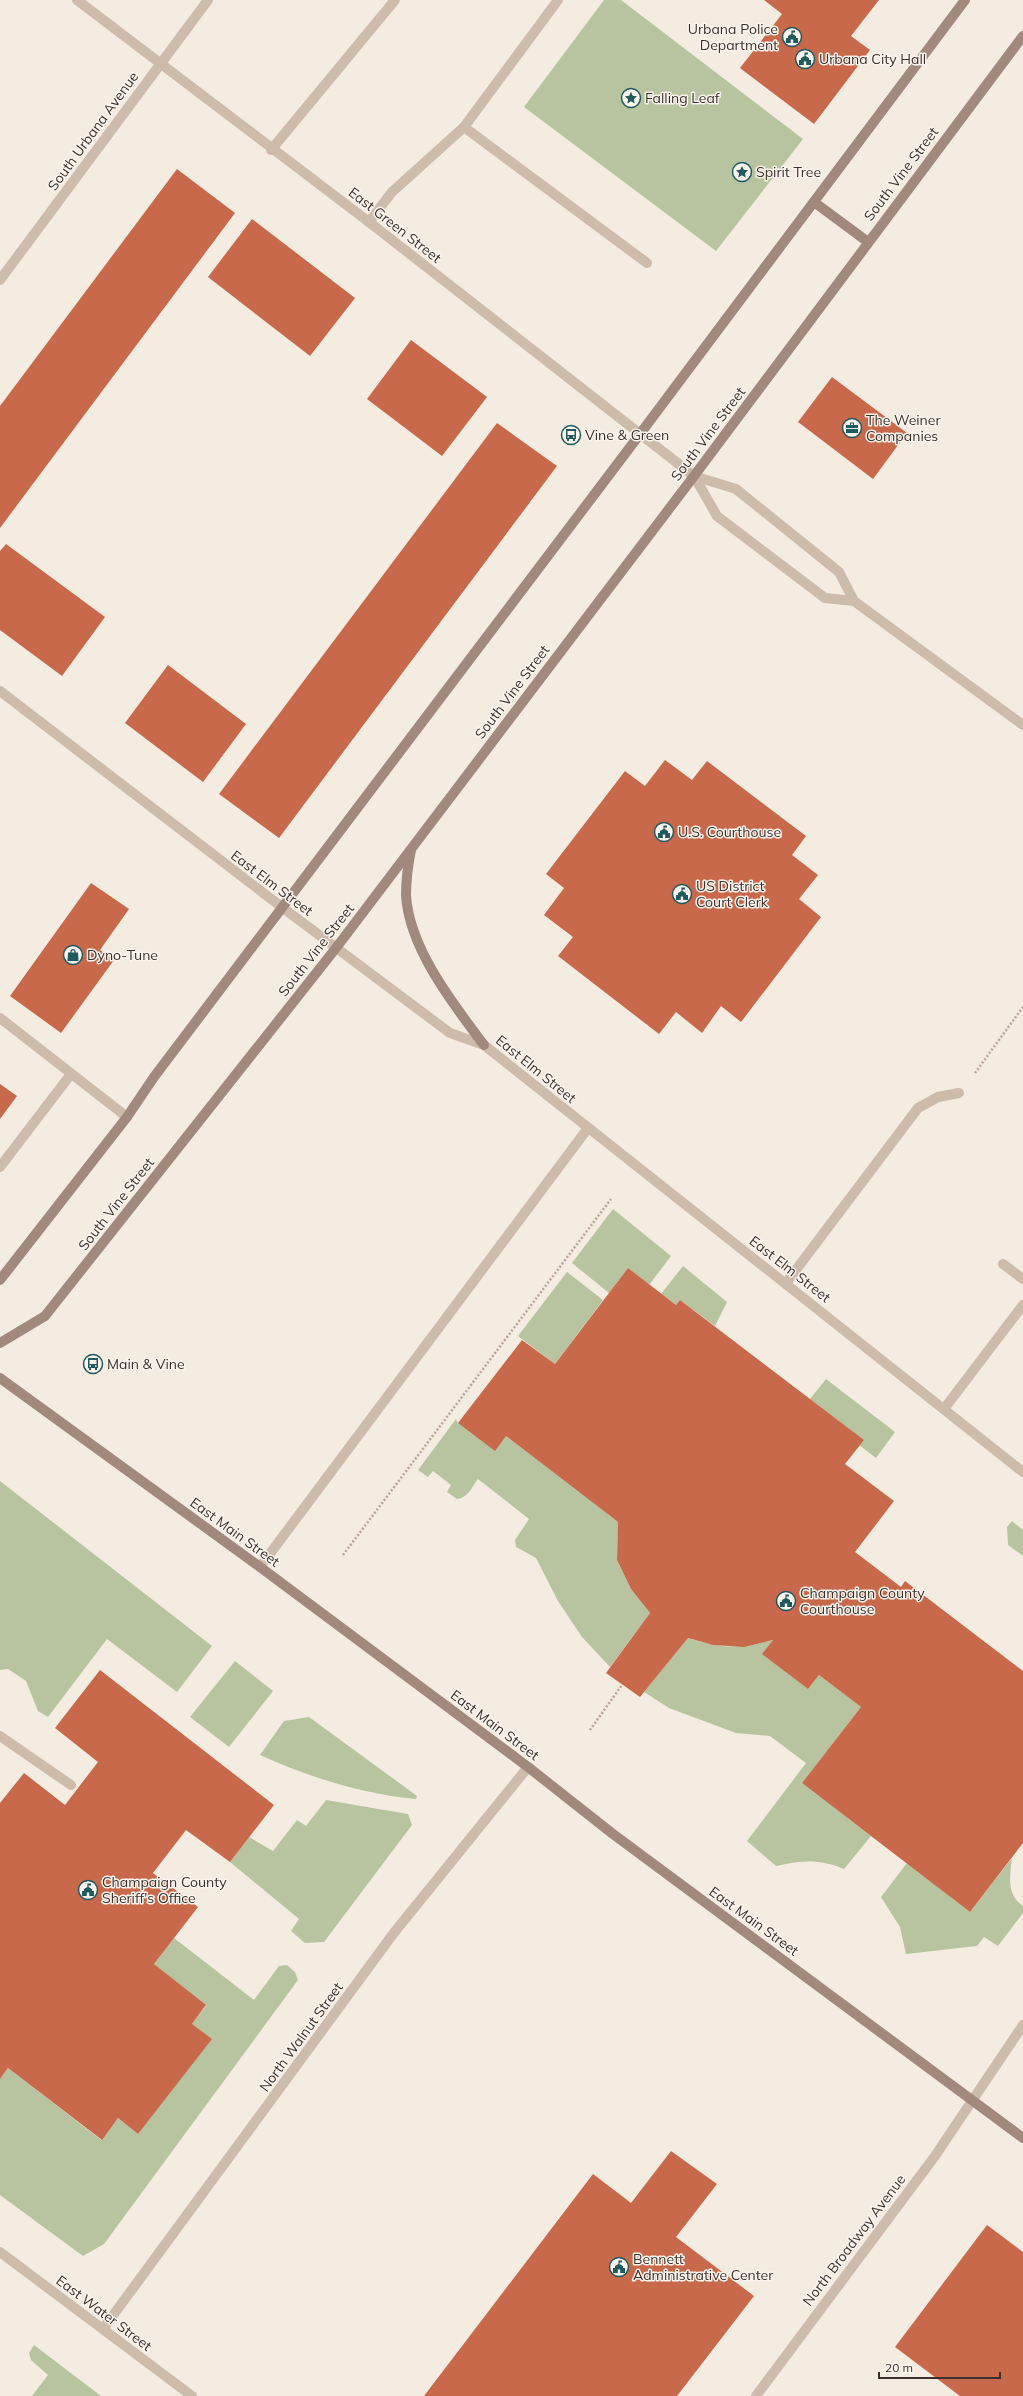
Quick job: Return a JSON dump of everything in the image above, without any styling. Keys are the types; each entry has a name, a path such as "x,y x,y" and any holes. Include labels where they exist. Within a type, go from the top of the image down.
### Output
{"main road":[{"path":"0,1280 127,1117 154,1077 640,434 965,0"},
{"name":"South Vine Street","path":"0,1343 45,1316 336,948 694,476 1023,36"},
{"path":"814,202 868,242"},
{"path":"412,847 407,873 406,897 423,951 439,983 484,1044"},
{"name":"East Main Street","path":"0,1378 260,1567 528,1768 613,1834 1023,2138"}],"street":[{"name":"East Green Street","path":"77,0 271,150 369,222 694,476"},
{"name":"South Urbana Avenue","path":"0,280 208,0"},
{"path":"271,150 395,0"},
{"path":"369,222 392,192 464,127 558,0"},
{"path":"464,127 647,262"},
{"path":"694,476 717,516 825,598 854,602"},
{"path":"694,476 736,489 839,572 854,602 1023,725"},
{"name":"East Elm Street","path":"0,692 283,908 450,1033 484,1044 1023,1472"},
{"path":"0,1018 127,1117"},
{"path":"0,1167 71,1074"},
{"path":"786,1283 918,1108 938,1097 959,1093"},
{"path":"260,1567 588,1128"},
{"path":"1003,1264 1023,1279"},
{"path":"944,1409 1023,1305"},
{"path":"0,1736 71,1785"},
{"name":"North Walnut Street","path":"103,2329 393,1934 528,1768"},
{"name":"North Broadway Avenue","path":"756,2396 934,2156 971,2099 1023,2025"},
{"name":"East Water Street","path":"0,2252 192,2396"}],"path":[{"path":"959,1093 983,1063 1023,1007"},
{"path":"343,1555 611,1198"},
{"path":"590,1730 622,1684"}],"green space":[{"path":"604,0 621,0 803,139 716,251 524,107"},
{"path":"613,1209 671,1256 649,1285 628,1268 609,1293 572,1263"},
{"path":"683,1266 727,1302 715,1326 680,1300 676,1305 661,1294"},
{"path":"567,1272 603,1300 555,1364 518,1336"},
{"path":"826,1379 895,1432 876,1458 859,1445 863,1440 810,1399"},
{"path":"456,1419 458,1423 506,1436 618,1522 617,1560 631,1589 650,1613 610,1667 582,1637 558,1601 536,1558 516,1547 515,1540 529,1519 478,1479 472,1489 464,1497 457,1499 447,1492 451,1485 433,1471 428,1477 418,1470"},
{"path":"0,1481 212,1646 177,1692 107,1639 48,1717 38,1711 26,1681 8,1669 0,1670"},
{"path":"1012,1521 1023,1530 1023,1556 1008,1545 1007,1527"},
{"path":"688,1638 721,1646 750,1645 773,1640 763,1654 808,1689 819,1675 861,1707 802,1783 871,1836 844,1869 819,1862 802,1862 776,1866 747,1841 806,1763 770,1736 736,1733 669,1708 644,1692"},
{"path":"235,1661 273,1691 229,1747 190,1717"},
{"path":"309,1717 417,1796 416,1799 396,1797 356,1789 297,1770 260,1755 284,1721"},
{"path":"326,1800 408,1814 412,1825 324,1942 305,1943 291,1931 299,1919 230,1862 249,1837 273,1851 297,1820 306,1826"},
{"path":"1012,1858 1010,1884 1014,1896 1023,1906 1023,1913 998,1946 984,1937 977,1946 906,1954 900,1927 881,1897 907,1863 970,1912"},
{"path":"174,1938 254,2000 279,1966 287,1965 295,1972 298,1980 104,2244 83,2256 0,2195 0,2079 8,2068 101,2140 118,2118 138,2134 192,2024 206,2006 154,1964"},
{"path":"34,2345 101,2396 32,2396 48,2375 31,2360 29,2353"}],"building":[{"name":"Urbana City Hall","path":"764,0 879,0 851,36 870,50 814,124 740,68 782,14"},
{"path":"177,169 235,213 0,528 0,406"},
{"path":"252,219 355,298 310,356 208,277"},
{"path":"411,340 487,397 442,456 367,399"},
{"name":"The Weiner Companies","path":"832,377 907,433 873,479 798,422"},
{"path":"497,423 557,466 279,838 219,794"},
{"path":"6,544 105,617 62,676 0,630 0,551"},
{"path":"168,665 246,724 203,782 125,723"},
{"name":"US District Court Clerk","path":"665,760 692,780 707,761 806,836 792,855 818,875 799,899 821,917 741,1022 721,1006 702,1033 676,1012 659,1034 558,956 573,937 544,915 564,888 546,874 625,771 645,786"},
{"name":"Dyno-Tune","path":"91,883 129,909 100,950 114,960 61,1033 10,996"},
{"path":"0,1084 17,1096 0,1119"},
{"name":"Champaign County Courthouse","path":"628,1268 676,1305 680,1300 864,1440 845,1464 894,1501 855,1552 901,1587 905,1581 1023,1671 1023,1843 970,1912 802,1783 861,1707 819,1675 808,1689 762,1654 773,1640 744,1647 713,1645 688,1638 640,1697 606,1673 650,1613 631,1589 617,1560 618,1522 506,1436 495,1451 458,1423 522,1340 555,1364"},
{"name":"Champaign County Sheriff's Office","path":"100,1670 274,1805 230,1862 186,1830 153,1873 198,1907 154,1964 206,2005 192,2024 212,2039 138,2134 118,2118 102,2140 8,2068 0,2079 0,1803 24,1773 65,1805 98,1762 55,1728"},
{"name":"Bennett Administrative Center","path":"671,2151 717,2184 676,2237 754,2296 677,2396 424,2396 593,2174 631,2203"},
{"path":"987,2225 1023,2252 1023,2396 960,2396 895,2347"}],"place":[{"name":"Urbana Police Department","path":"792,37"},
{"name":"Urbana City Hall","path":"805,59"},
{"name":"Falling Leaf","path":"631,98"},
{"name":"Spirit Tree","path":"742,172"},
{"name":"The Weiner Companies","path":"852,428"},
{"name":"Vine & Green","path":"571,435"},
{"name":"U.S. Courthouse","path":"664,832"},
{"name":"US District Court Clerk","path":"682,894"},
{"name":"Dyno-Tune","path":"73,955"},
{"name":"Main & Vine","path":"93,1364"},
{"name":"Champaign County Courthouse","path":"786,1601"},
{"name":"Champaign County Sheriff's Office","path":"88,1890"},
{"name":"Bennett Administrative Center","path":"619,2267"}]}
